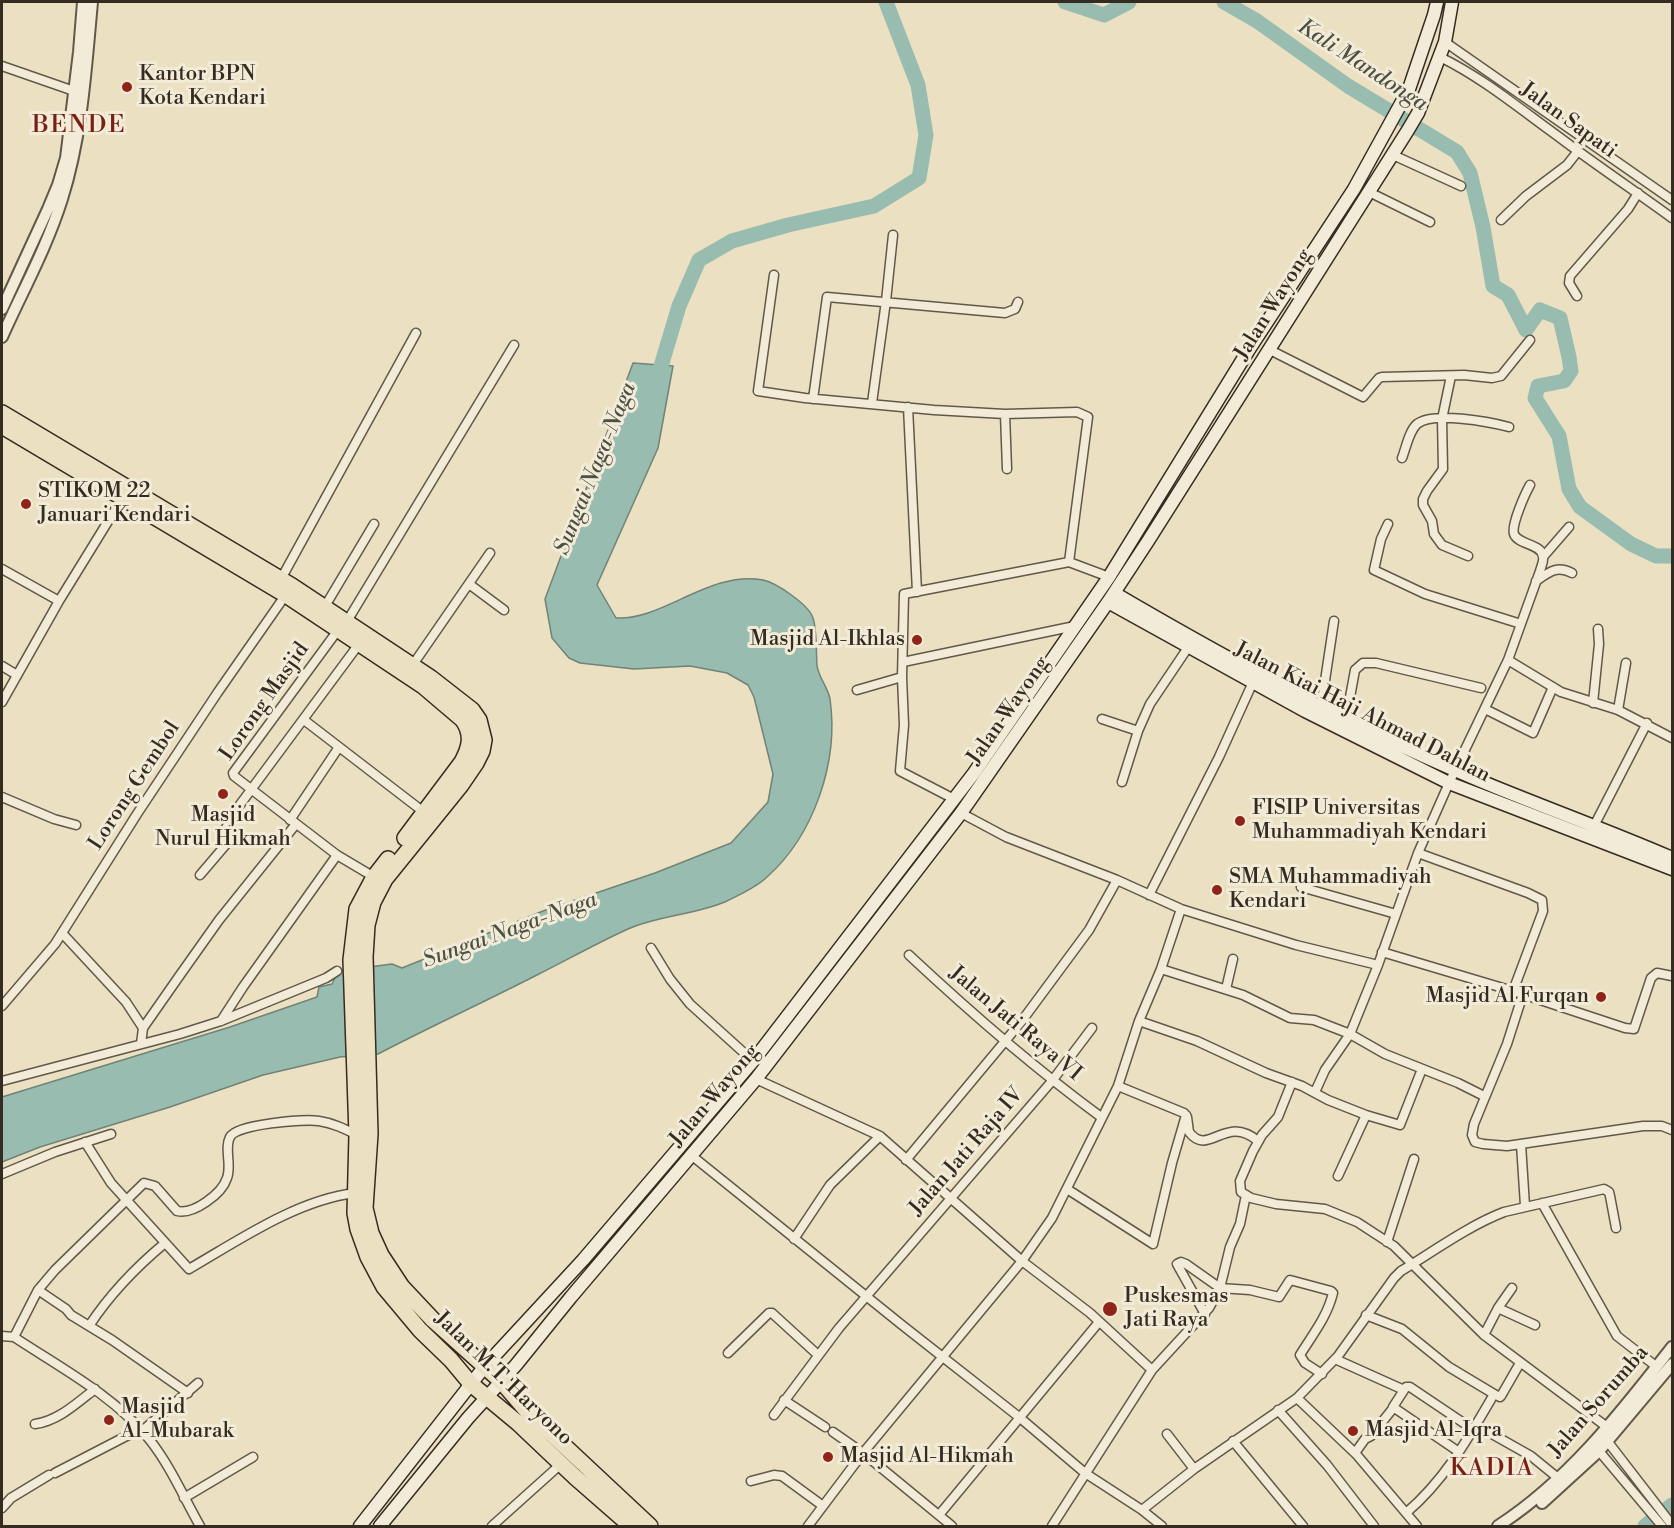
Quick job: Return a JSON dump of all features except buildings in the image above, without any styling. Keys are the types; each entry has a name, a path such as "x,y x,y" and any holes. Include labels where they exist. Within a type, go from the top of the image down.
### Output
{"highway":[{"path":"2,413 125,493"},
{"path":"2,426 125,493 324,608 359,644 423,686 463,720 468,727 470,743 468,752 385,879 374,902 358,958"},
{"path":"286,587 342,626 431,678 472,710 483,730 482,750 476,763 374,877 357,909 358,958"},
{"name":"Jalan M.T. Haryono","path":"358,958 361,1061 355,1213 368,1257 384,1287 420,1330 451,1360 471,1384 518,1423 632,1527"},
{"name":"Jalan M.T. Haryono","path":"361,1061 370,1134 365,1208 371,1233 381,1255 402,1287 433,1320 502,1382 527,1412 650,1527"}],"main road":[{"name":"Jalan Wayong","path":"360,1527 485,1366 558,1289 753,1061 974,773 1109,577 1248,351 1329,228 1400,106 1413,77 1437,2"},
{"name":"Jalan Wayong","path":"380,1527 468,1418 502,1382 756,1079 961,813 1114,599 1418,113 1445,42 1452,2"},
{"path":"1199,431 1212,439"},
{"name":"Jalan Kiai Haji Ahmad Dahlan","path":"1114,599 1189,646 1305,711 1449,783 1672,869"},
{"name":"Jalan Kiai Haji Ahmad Dahlan","path":"1114,599 1346,719 1456,770 1672,858"}],"street":[{"path":"2,337 49,218 66,158 83,2"},
{"path":"2,309 49,218 62,200 75,149 92,2"},
{"name":"Jalan Sapati","path":"1445,42 1672,200"},
{"name":"Jalan Sapati","path":"1440,57 1485,82 1672,218"},
{"path":"2,66 74,90"},
{"path":"1501,220 1526,196 1567,165 1578,151"},
{"path":"1393,156 1461,186"},
{"path":"1369,192 1430,222"},
{"path":"1577,296 1569,283 1570,276 1628,209 1638,193"},
{"path":"872,403 893,235"},
{"path":"774,274 757,390 813,399 908,407 1005,414 1077,412 1088,417 1069,562"},
{"path":"813,399 827,297 1005,313 1015,309 1018,302"},
{"name":"Lorong Gembol","path":"3,1005 55,944 286,587 416,333"},
{"path":"1270,350 1362,397 1378,378 1451,376 1492,378 1501,376 1530,340"},
{"path":"342,626 514,345"},
{"path":"1451,376 1442,419 1443,469 1427,491 1423,505 1432,521 1434,534 1442,545 1468,556"},
{"path":"908,407 917,592"},
{"path":"1005,414 1007,468"},
{"path":"1402,458 1413,429 1424,420 1474,419 1509,427"},
{"path":"1530,485 1523,497 1515,535 1540,551 1543,557"},
{"path":"2,702 59,601 125,493"},
{"path":"324,608 374,524"},
{"path":"1388,524 1381,538 1374,570 1425,594 1521,624"},
{"path":"1315,1092 1325,1070 1350,1034 1378,965 1418,853 1508,660 1543,557 1569,527"},
{"path":"412,666 490,553"},
{"path":"954,799 900,771 904,725 902,677 904,594 1069,562 1109,577"},
{"path":"2,569 59,601"},
{"path":"1536,581 1552,570 1565,569 1572,573"},
{"path":"469,584 504,610"},
{"path":"1321,707 1334,621"},
{"name":"Lorong Masjid","path":"250,790 235,779 233,773 342,626"},
{"path":"903,662 1075,626"},
{"path":"1593,703 1599,644 1598,628"},
{"path":"200,875 229,841 226,828 250,790 359,644"},
{"path":"1122,782 1138,731 1158,691 1189,646"},
{"path":"1508,660 1561,692 1618,710 1647,723 1672,738"},
{"path":"1346,719 1355,670 1363,663 1376,663 1481,688"},
{"path":"1618,710 1626,663"},
{"path":"2,666 17,675"},
{"path":"857,690 902,677"},
{"path":"1149,895 1219,757 1253,682"},
{"path":"1485,709 1533,732 1553,687"},
{"path":"1102,718 1138,731"},
{"path":"304,720 428,816"},
{"path":"1594,826 1647,723"},
{"path":"141,1044 143,1028 219,920 293,822 339,747"},
{"path":"250,790 358,870 374,877"},
{"path":"2,797 54,819 76,825"},
{"path":"961,813 1006,837 1117,880 1181,909 1296,945 1378,965"},
{"path":"1418,853 1542,900 1543,911 1514,991"},
{"path":"221,1021 337,855"},
{"path":"906,1160 1006,1041 1089,930 1117,880"},
{"path":"1301,887 1396,914"},
{"path":"808,1527 863,1453 1022,1261 1052,1218 1118,1086 1139,1021 1161,969 1181,909"},
{"path":"62,933 126,1002 143,1028"},
{"path":"651,948 670,979 690,1004 753,1061"},
{"path":"1382,952 1634,1029 1651,978 1657,973 1672,976"},
{"name":"Jalan Jati Raya VI","path":"909,955 981,1022 1052,1081 1101,1117"},
{"path":"1226,989 1233,959"},
{"path":"1161,969 1226,989 1290,1018 1314,1020 1350,1034 1386,1054 1484,1096"},
{"path":"2,1081 221,1021 326,978 337,971"},
{"path":"1523,994 1507,1044 1474,1124 1473,1138 1479,1143 1507,1146 1643,1126 1662,1126 1672,1130"},
{"path":"1139,1021 1197,1041 1266,1073 1315,1092 1328,1100 1400,1125 1422,1069"},
{"name":"Jalan Jati Raja IV","path":"774,1415 818,1355 1052,1081 1092,1028"},
{"path":"756,1079 880,1136 1022,1261 1099,1322 1152,1370"},
{"path":"1292,1082 1278,1117 1258,1141 1240,1181 1241,1192 1276,1204 1325,1209 1357,1222 1387,1242 1484,1335 1604,1431 1672,1525"},
{"path":"1118,1086 1186,1115"},
{"path":"1186,1115 1189,1132 1201,1140 1206,1141 1236,1130 1247,1133 1258,1141"},
{"path":"1066,1189 1154,1244 1172,1163 1186,1115"},
{"path":"1338,1176 1366,1115"},
{"path":"14,1337 38,1290 55,1270 125,1199 146,1183 155,1186 177,1211 184,1212 197,1209 220,1189 228,1178 229,1138 232,1134 245,1128 293,1120 316,1121 338,1126 357,1135"},
{"path":"2,1174 55,1152 111,1134"},
{"path":"794,1239 830,1185 880,1136"},
{"path":"85,1142 111,1183 189,1269 288,1214 339,1195 355,1193"},
{"path":"1521,1144 1525,1206"},
{"path":"692,1155 1019,1417 1085,1473 1142,1510 1162,1527"},
{"path":"1387,1242 1414,1159"},
{"path":"1142,1510 1194,1469 1297,1398 1335,1359 1394,1278 1411,1265 1492,1217 1525,1206 1604,1188 1609,1192 1616,1228"},
{"path":"1052,1527 1152,1370 1204,1314 1220,1288 1230,1247 1240,1224 1246,1195"},
{"path":"1542,1203 1617,1336 1657,1366"},
{"path":"89,1326 103,1305 132,1271 165,1243"},
{"path":"1204,1314 1177,1264 1181,1262 1220,1288 1250,1290 1279,1297 1290,1280 1333,1292 1331,1302 1318,1330 1300,1355 1305,1363 1322,1374"},
{"path":"1484,1335 1512,1288"},
{"path":"38,1290 66,1308 71,1315 188,1393"},
{"path":"1498,1308 1535,1325"},
{"path":"728,1353 769,1313 772,1313 818,1355"},
{"path":"1366,1315 1402,1329 1449,1367 1500,1397 1520,1363"},
{"path":"939,1515 1099,1322"},
{"path":"2,1336 14,1337 95,1389 141,1430 160,1454 200,1527"},
{"name":"Jalan Sorumba","path":"1498,1527 1531,1503 1580,1458 1672,1347"},
{"path":"1335,1359 1404,1390"},
{"name":"Jalan Sorumba","path":"1511,1527 1564,1485 1599,1451 1604,1431 1672,1364"},
{"path":"2,1506 11,1498 52,1474 141,1430 198,1383"},
{"path":"1355,1453 1394,1407 1406,1387 1410,1387 1475,1428 1531,1456 1558,1479"},
{"path":"35,1424 42,1423 67,1410 95,1389"},
{"path":"1406,1513 1430,1491 1459,1452 1494,1394"},
{"path":"1297,1398 1355,1453 1417,1527"},
{"path":"784,1400 863,1453 952,1527"},
{"path":"1394,1407 1459,1452"},
{"path":"1278,1410 1327,1465 1374,1527"},
{"path":"1167,1434 1194,1469"},
{"path":"1233,1441 1303,1527"},
{"path":"1599,1451 1660,1525"},
{"path":"184,1498 253,1457"},
{"path":"492,1527 561,1464"},
{"path":"751,1481 774,1475 782,1476 823,1506"}],"water":[{"path":"633,363 673,366 658,448 597,585 616,618 633,617 651,612 705,588 743,579 763,580 776,585 792,595 810,613 815,629 817,665 830,699 831,747 820,796 810,819 784,860 758,884 727,901 628,929 378,1054 340,1057 263,1075 170,1107 40,1147 2,1162 2,1097 230,1027 317,997 319,987 332,984 338,971 392,964 402,968 543,911 655,873 731,843 768,802 773,774 754,697 748,685 727,673 690,666 634,669 580,663 569,658 552,638 545,599"}],"waterway":[{"name":"Sungai Naga-Naga","path":"656,383 679,306 699,260 732,241 788,225 874,206 919,178 926,135 918,85 886,2"},
{"name":"Kali Mandonga","path":"1065,2 1104,15 1129,2"},
{"path":"1224,2 1257,21 1348,86 1457,152 1470,173 1483,227 1493,286 1508,295 1526,330 1540,310 1560,318 1571,371 1564,381 1538,386 1535,398 1559,436 1569,489 1580,507 1631,544 1656,556 1672,556"},
{"path":"1645,1526 1672,1505"}],"place":[{"name":"Kantor BPN Kota Kendari","path":"127,87"},
{"name":"STIKOM 22 Januari Kendari","path":"26,504"},
{"name":"Masjid Al-Ikhlas","path":"917,640"},
{"name":"Masjid Nurul Hikmah","path":"223,794"},
{"name":"FISIP Universitas Muhammadiyah Kendari","path":"1240,821"},
{"name":"SMA Muhammadiyah Kendari","path":"1217,890"},
{"name":"Masjid Al Furqan","path":"1601,997"},
{"name":"Puskesmas Jati Raya","path":"1110,1309"},
{"name":"Masjid Al-Mubarak","path":"109,1420"},
{"name":"Masjid Al-Iqra","path":"1353,1431"},
{"name":"Masjid Al-Hikmah","path":"828,1457"}],"district":[{"name":"BENDE","path":"79,126"},
{"name":"KADIA","path":"1492,1469"}]}
